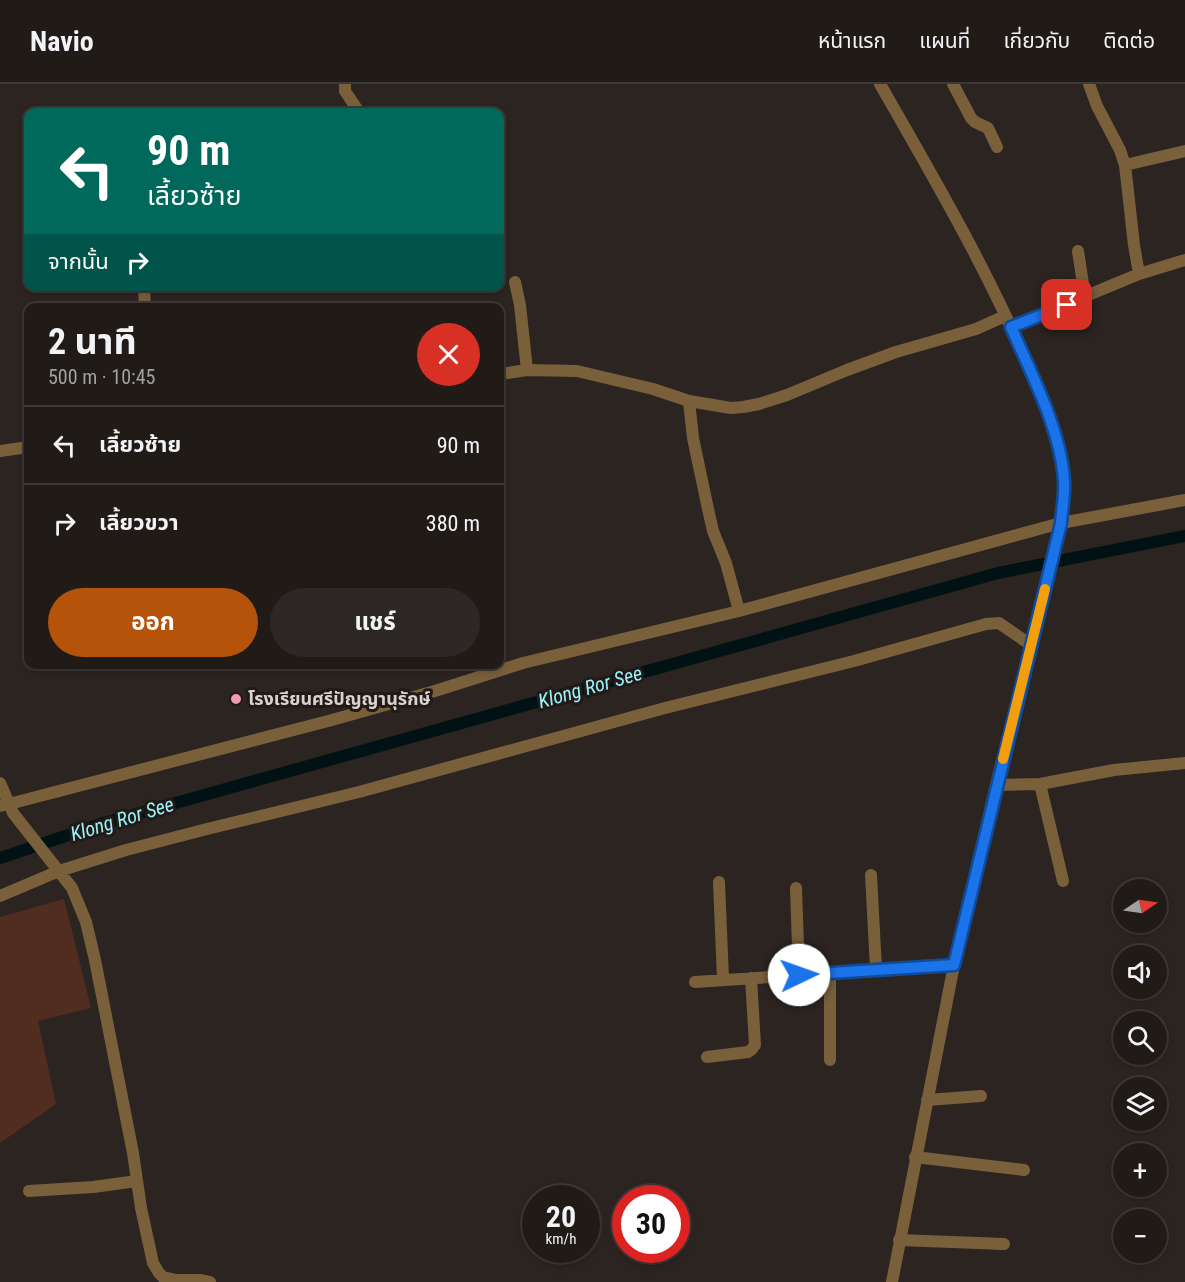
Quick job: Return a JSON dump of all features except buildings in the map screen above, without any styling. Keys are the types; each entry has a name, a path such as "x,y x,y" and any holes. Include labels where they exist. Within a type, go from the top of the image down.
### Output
{"street":[{"path":"345,84 345,92 356,108"},
{"path":"880,84 962,231 1008,321 1049,418 1064,480 1061,523 954,965 892,1282"},
{"path":"953,84 971,118 988,128 997,147"},
{"path":"1089,84 1125,165 1139,274"},
{"path":"1125,165 1185,151"},
{"path":"1078,251 1085,297"},
{"path":"504,373 527,369 577,371 652,389 689,401 731,408 752,406 787,395 896,352 1085,297 1139,274 1185,260"},
{"path":"515,282 520,305 527,369"},
{"path":"689,401 693,438 710,520 726,563 739,611"},
{"path":"0,451 24,448"},
{"path":"7,808 332,720 523,663 739,611 1061,523 1185,500"},
{"path":"0,896 57,868 359,792 665,708 854,661 986,624 999,623 1031,645"},
{"path":"996,785 1040,784 1114,771 1185,763"},
{"path":"0,783 7,808 72,888 86,922 153,1263 158,1277 210,1282"},
{"path":"1040,784 1063,881"},
{"path":"871,875 876,969"},
{"path":"719,882 723,979"},
{"path":"796,888 799,975"},
{"path":"695,982 954,965"},
{"path":"830,973 830,1060"},
{"path":"707,1057 748,1052 755,1045 751,978"},
{"path":"927,1100 981,1096"},
{"path":"915,1157 1024,1170"},
{"path":"29,1191 93,1187 137,1181"},
{"path":"899,1240 1005,1244"}],"shaded area":[{"path":"64,899 91,1008 38,1021 56,1104 0,1143 0,917"}],"waterway":[{"name":"Klong Ror See","path":"0,858 104,823 998,573 1185,536"}],"slow traffic":[{"path":"1003,759 1045,589"}],"place":[{"name":"โรงเรียนศรีปัญญานุรักษ์","path":"236,699"}],"route":[{"path":"799,975 954,965 1061,523 1064,491 1060,456 1049,418 1011,327 1067,305"}]}
